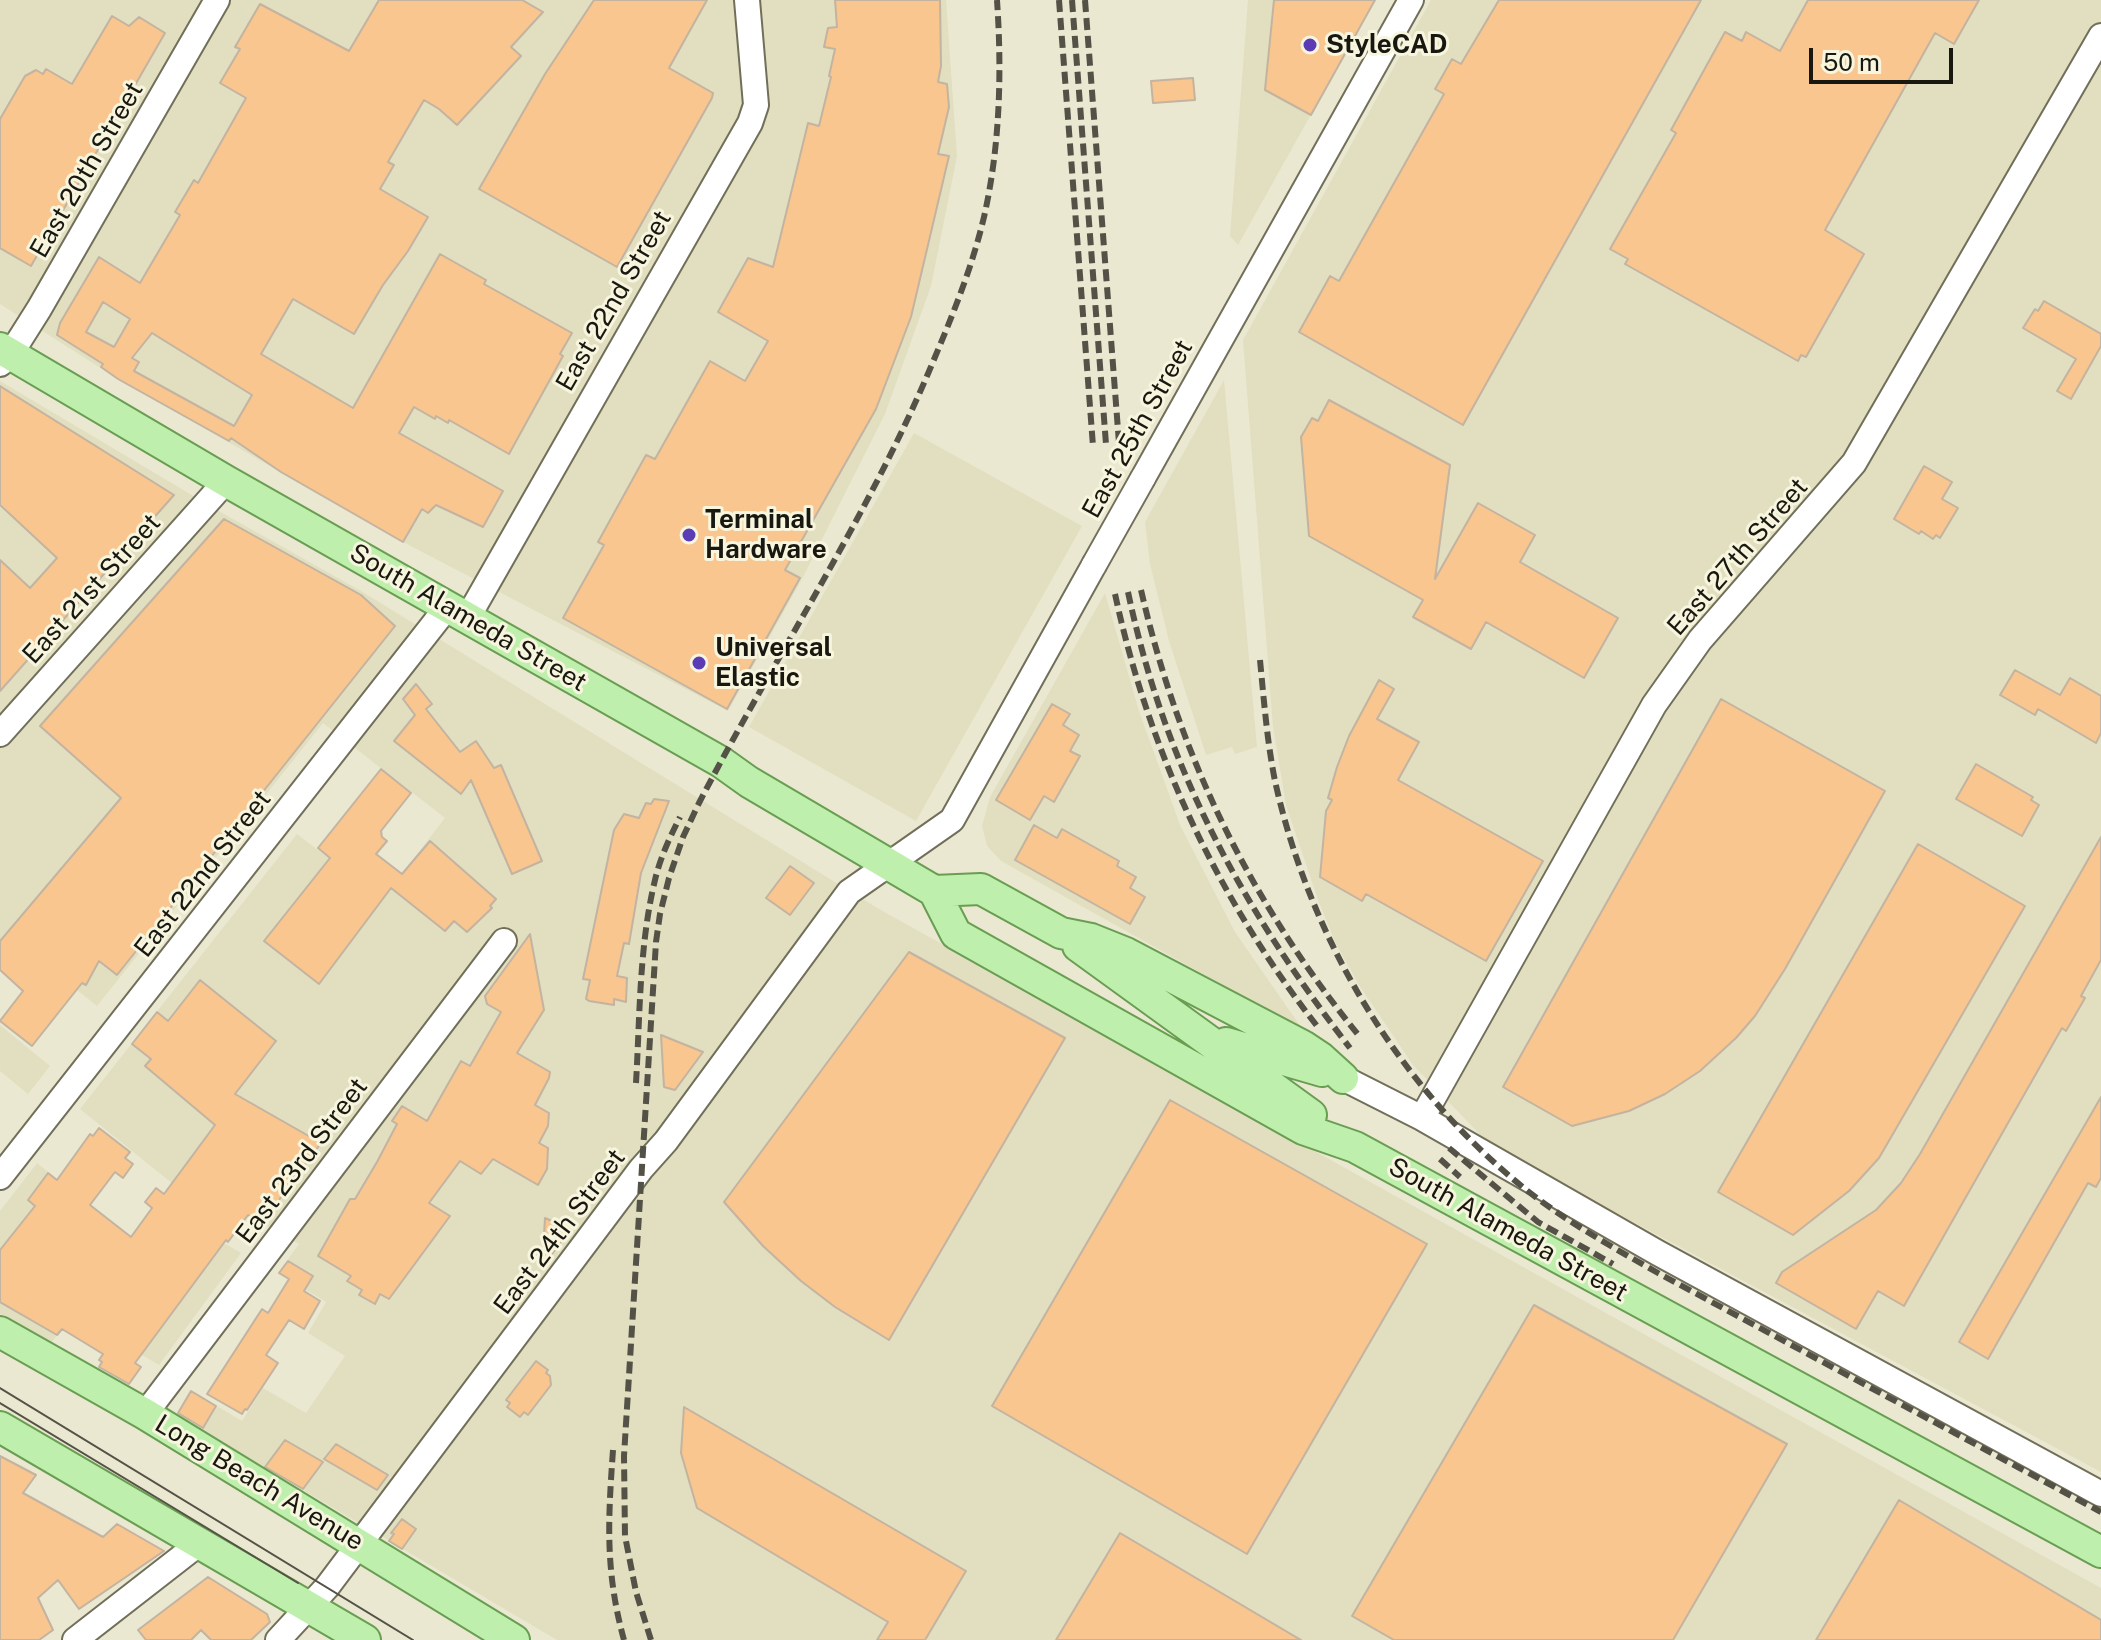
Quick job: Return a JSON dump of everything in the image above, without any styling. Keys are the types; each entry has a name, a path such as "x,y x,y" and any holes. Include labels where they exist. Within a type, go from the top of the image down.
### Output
{"main road":[{"name":"South Alameda Street","path":"3,356 721,762 749,782 934,891 956,934 1066,997 1303,1129 1355,1147 2101,1552"},
{"name":"South Alameda Street","path":"934,891 981,889 1061,933 1110,946 1315,1053 1343,1078"},
{"path":"1061,933 1355,1147"},
{"path":"1066,997 1343,1078"},
{"name":"Long Beach Avenue","path":"0,1332 145,1414 514,1640"},
{"path":"0,1427 365,1640"}],"street":[{"name":"East 20th Street","path":"3,356 217,0"},
{"name":"East 22nd Street","path":"0,1177 458,611 750,123 756,95 747,0"},
{"name":"East 25th Street","path":"890,864 952,820 1411,0"},
{"name":"East 27th Street","path":"1422,1118 1654,705 1700,640 1854,463 2101,36"},
{"name":"East 21st Street","path":"0,734 226,481"},
{"name":"East 24th Street","path":"278,1640 311,1607 360,1544 641,1169 666,1141 849,892 890,864"},
{"name":"East 23rd Street","path":"145,1414 504,941"},
{"name":"South Alameda Street","path":"1343,1078 1422,1118 1644,1245 2101,1494"},
{"path":"75,1640 201,1542"}],"shaded area":[{"path":"0,0 946,0 957,156 931,286 885,414 802,579 728,711 403,542 118,379 0,304"},
{"path":"1248,0 1375,0 1238,245 1230,236"},
{"path":"1431,0 2101,0 2101,1472 1491,1146 1413,1065 1359,985 1336,944 1286,805 1273,727 1243,340"},
{"path":"1224,380 1257,747 1235,754 1232,747 1206,755 1169,641 1150,564 1145,522"},
{"path":"0,381 361,591 879,909 2101,1588 2101,1640 557,1640 176,1415 192,1391 242,1421 263,1388 306,1413 345,1356 308,1333 326,1302 278,1273 299,1244 179,1175 173,1184 80,1109 297,834 382,899 445,818 323,723 97,1006 6,933 0,940"},
{"path":"914,433 1082,526 916,821 749,727"},
{"path":"1105,593 1139,711 1180,825 1235,932 1303,1030 1001,861 987,846 982,826 990,797"},
{"path":"0,1025 50,1066 28,1094 0,1071"},
{"path":"37,1163 130,1237 157,1203 241,1253 159,1365 74,1315 50,1344 0,1314 0,1211"}],"building":[{"path":"379,0 522,0 543,12 511,47 521,56 457,125 424,100 388,162 394,165 380,189 428,217 354,334 293,299 261,354 353,408 440,254 486,280 484,284 572,333 560,354 563,356 509,454 449,420 448,423 436,416 435,419 414,407 399,433 503,491 483,527 436,505 428,513 422,509 403,542 281,472 231,438 229,441 118,379 101,367 103,364 57,335 60,323 99,257 140,283 180,215 175,212 194,180 198,183 246,98 220,83 240,49 235,47 260,4 349,51","holes":["103,302 130,319 114,347 86,332","152,333 252,395 234,426 134,371 139,362 132,358"]},
{"path":"594,0 707,0 669,68 713,93 712,98 617,267 479,189 545,74"},
{"path":"835,0 940,0 941,66 938,82 947,84 949,107 938,154 949,156 911,317 876,409 785,570 800,578 727,709 563,618 604,545 598,542 646,455 655,459 710,361 745,381 768,341 718,312 748,258 773,267 808,123 819,126 831,77 835,49 824,47 828,28 837,27"},
{"name":"StyleCAD","path":"1274,0 1375,0 1311,115 1265,90"},
{"path":"1499,0 1701,0 1463,425 1299,332 1330,276 1339,281 1444,94 1435,89 1452,59 1461,64"},
{"path":"1808,0 1979,0 1954,44 1935,33 1825,230 1864,254 1806,357 1801,355 1798,361 1625,264 1628,259 1610,249 1676,133 1671,130 1725,32 1742,41 1746,32 1780,51"},
{"path":"112,16 129,26 139,17 165,33 31,266 0,248 0,119 25,76 36,70 43,74 46,69 72,84"},
{"path":"1193,78 1195,100 1153,103 1151,81"},
{"path":"2044,301 2101,334 2101,346 2071,399 2057,391 2076,359 2023,328"},
{"path":"0,386 174,495 0,691 0,560 30,588 57,558 0,505"},
{"path":"1329,400 1450,465 1435,579 1478,503 1535,535 1520,562 1618,618 1584,678 1486,622 1471,649 1413,617 1423,600 1309,536 1301,437 1312,418 1318,421"},
{"path":"1924,466 1952,482 1942,499 1958,508 1940,538 1936,535 1933,539 1921,531 1919,534 1894,519"},
{"path":"224,519 361,595 395,626 117,975 99,961 86,985 82,983 32,1046 0,1021 23,991 0,970 0,941 121,798 40,726"},
{"path":"2015,670 2060,695 2070,678 2101,696 2101,733 2096,743 2038,709 2035,715 2000,695"},
{"path":"1379,680 1394,689 1377,719 1419,742 1398,780 1543,861 1486,961 1366,894 1362,901 1320,877 1326,811 1332,800 1328,798 1337,767 1349,736"},
{"path":"416,684 432,704 426,709 460,752 476,741 494,768 501,765 542,861 512,874 471,780 461,794 394,741 415,715 403,699"},
{"path":"1721,699 1885,791 1785,969 1755,1016 1736,1038 1700,1071 1665,1094 1629,1111 1572,1126 1503,1087"},
{"path":"1052,704 1070,714 1063,725 1079,735 1070,751 1080,756 1054,802 1044,796 1030,820 996,800"},
{"path":"1976,764 2033,797 2031,800 2039,805 2022,836 1956,799"},
{"path":"381,769 411,793 381,831 387,841 376,854 402,874 430,841 496,899 490,906 492,908 467,932 454,921 445,931 391,888 319,984 264,941 330,858 318,848"},
{"path":"654,799 669,801 641,873 629,944 624,943 617,976 627,978 626,1002 614,999 614,1005 589,1001 586,999 590,980 583,979 614,830 624,814 639,818 646,803 651,804"},
{"path":"1034,825 1057,838 1062,829 1119,861 1117,866 1136,877 1130,888 1145,897 1130,924 1015,860"},
{"path":"2101,837 2101,960 2081,996 2085,998 2066,1031 2062,1028 1904,1306 1878,1291 1856,1329 1776,1283 1782,1272 1876,1210 1901,1183"},
{"path":"1918,844 2025,906 1879,1158 1849,1191 1793,1235 1718,1192"},
{"path":"790,866 814,883 790,915 766,898"},
{"path":"530,934 544,1010 517,1053 550,1072 535,1105 549,1113 548,1126 539,1143 548,1148 547,1169 538,1185 493,1159 481,1174 460,1161 429,1203 450,1216 389,1299 380,1294 375,1304 359,1295 362,1290 347,1281 351,1276 318,1256 350,1199 355,1199 377,1162 397,1124 392,1121 402,1106 427,1121 461,1061 470,1066 501,1012 487,1004 485,996"},
{"path":"909,952 1065,1038 889,1340 835,1307 801,1281 763,1246 724,1202"},
{"path":"200,980 276,1041 235,1094 321,1143 262,1223 248,1215 228,1242 226,1240 135,1363 141,1367 129,1384 99,1367 103,1354 62,1329 57,1335 0,1302 0,1250 35,1206 28,1200 48,1173 57,1180 90,1134 93,1136 99,1128 130,1152 125,1158 133,1164 123,1178 115,1172 90,1205 131,1237 152,1208 145,1202 156,1188 164,1194 167,1190 215,1125 145,1066 151,1059 132,1044 157,1012 168,1021"},
{"path":"661,1035 703,1052 675,1090 664,1087"},
{"path":"2101,1097 2101,1178 2096,1187 2088,1183 1988,1359 1959,1342"},
{"path":"1170,1100 1427,1244 1247,1554 992,1406"},
{"path":"545,1218 570,1229 542,1268"},
{"path":"288,1261 313,1276 304,1291 320,1301 304,1329 289,1320 266,1355 278,1363 242,1414 207,1394 262,1309 268,1313 289,1279 279,1273"},
{"path":"1534,1305 1787,1444 1673,1640 1394,1640 1352,1616"},
{"path":"536,1361 548,1370 546,1373 550,1376 551,1385 528,1415 524,1412 520,1417 507,1407 510,1403 506,1400"},
{"path":"191,1391 216,1406 203,1428 178,1413"},
{"path":"684,1407 966,1571 925,1640 877,1640 888,1622 697,1508 681,1453"},
{"path":"285,1440 323,1462 303,1489 265,1467"},
{"path":"336,1444 388,1475 377,1490 324,1459"},
{"path":"0,1456 36,1475 23,1493 103,1537 117,1524 164,1551 79,1609 58,1580 38,1598 53,1630 39,1640 0,1640"},
{"path":"1899,1500 2101,1620 2101,1640 1816,1640"},
{"path":"402,1519 416,1529 402,1549 389,1541"},
{"path":"1120,1533 1301,1640 1056,1640"},
{"path":"208,1577 267,1614 270,1622 251,1640 211,1640 201,1630 191,1640 146,1640 138,1630"}],"tram line":[{"path":"0,1388 413,1640"},
{"path":"0,1403 298,1583"}],"railway":[{"path":"651,1640 636,1592 625,1536 624,1456 660,914 683,837 699,803 875,485 927,376 959,298 979,237 993,163 999,82 997,0"},
{"path":"1059,0 1093,446"},
{"path":"1072,0 1106,444"},
{"path":"1085,0 1119,443"},
{"path":"1141,590 1176,712 1224,827 1285,934 1360,1037"},
{"path":"1128,592 1163,717 1212,833 1275,942 1350,1048"},
{"path":"1115,594 1147,710 1192,822 1248,927 1317,1026"},
{"path":"1260,660 1275,781 1311,898 1367,1008 1440,1108 1483,1152 1529,1192 1608,1245 2101,1512"},
{"path":"636,1083 641,981 650,905 660,864 680,817"},
{"path":"1449,1148 1538,1222 1613,1264"},
{"path":"1440,1159 1460,1177"},
{"path":"613,1450 611,1568 624,1640"}],"place":[{"name":"StyleCAD","path":"1310,45"},
{"name":"Terminal Hardware","path":"689,535"},
{"name":"Universal Elastic","path":"699,663"}]}
